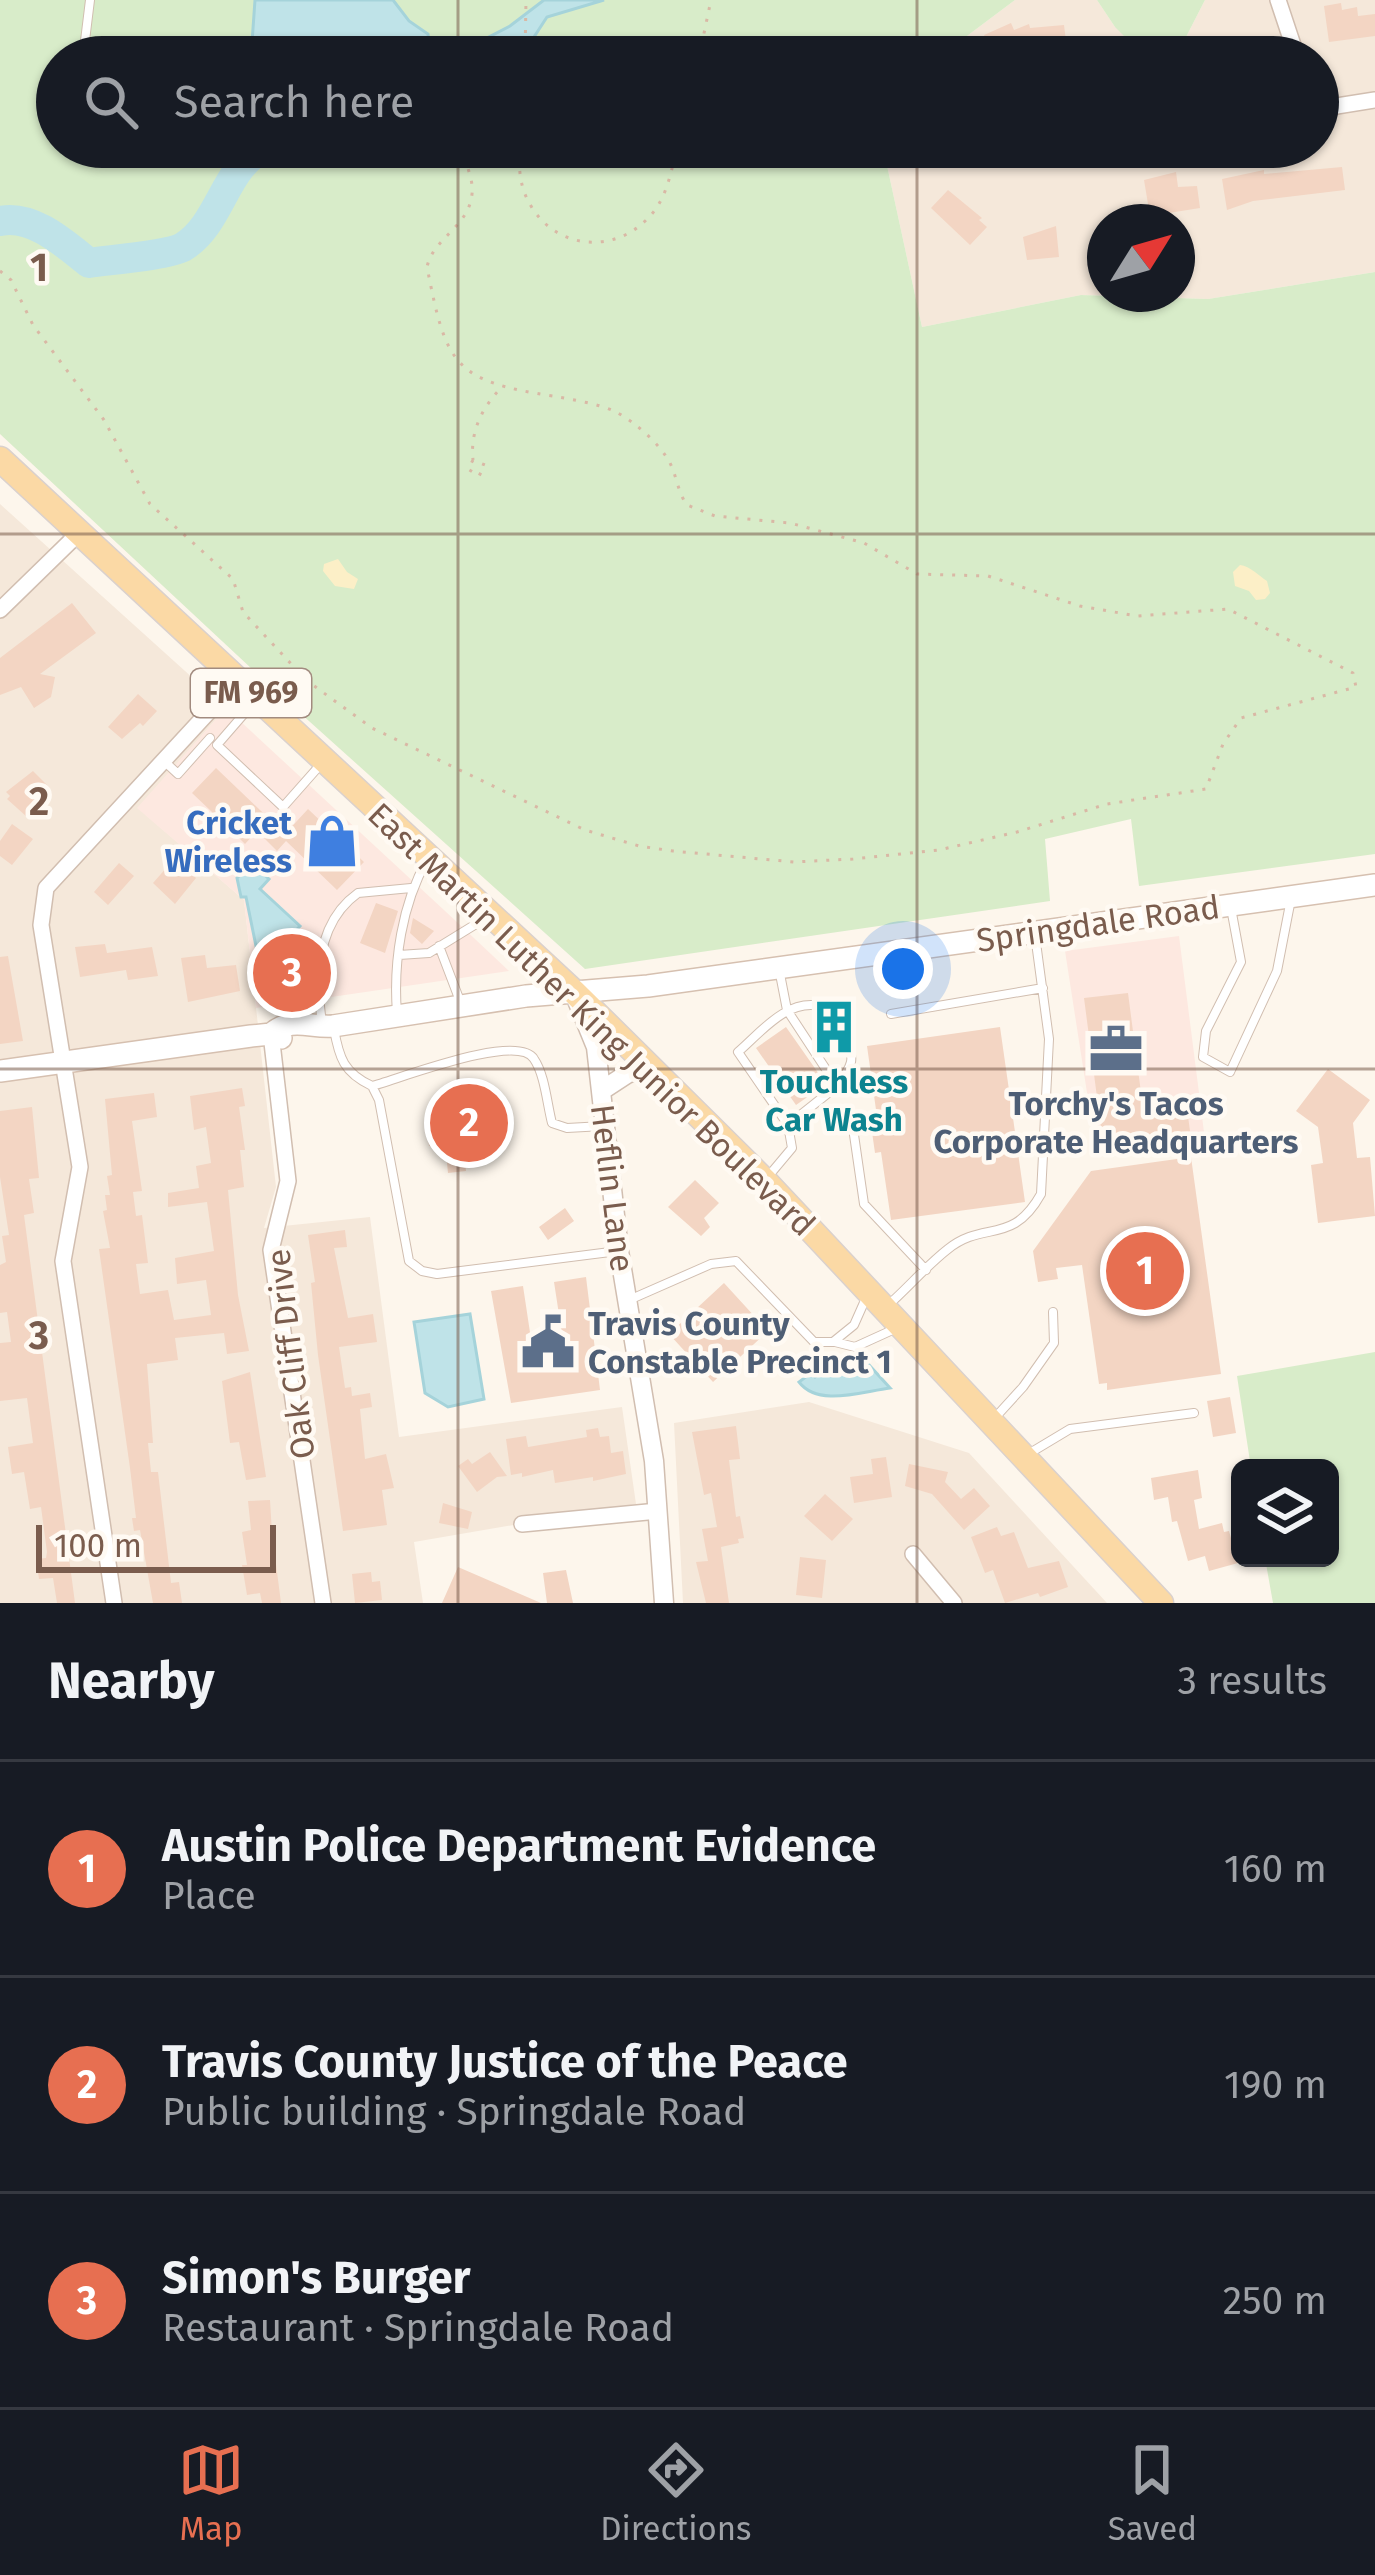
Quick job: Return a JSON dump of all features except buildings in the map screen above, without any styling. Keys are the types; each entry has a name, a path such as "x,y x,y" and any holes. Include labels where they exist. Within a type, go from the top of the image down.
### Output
{"main road":[{"name":"East Martin Luther King Junior Boulevard","path":"0,459 574,992 764,1180 1161,1603"},
{"name":"Springdale Road","path":"0,1071 271,1034 284,1039 310,1035 326,1026 462,1006 1375,885"}],"street":[{"path":"1277,0 1290,36"},
{"path":"1339,106 1375,100"},
{"path":"0,610 80,532"},
{"path":"114,1603 63,1261 80,1167 41,925 46,888 238,680"},
{"name":"Heflin Lane","path":"574,992 596,1047 620,1251 654,1461 664,1603"},
{"name":"Oak Cliff Drive","path":"271,1034 288,1181 271,1250 323,1603"},
{"path":"601,1091 647,1066"},
{"path":"522,1524 658,1511"},
{"path":"913,1555 954,1603"}],"lane":[{"path":"86,36 90,0"},
{"path":"164,761 178,774 257,699"},
{"path":"196,726 284,807 324,761"},
{"path":"397,1016 394,976 411,888 428,859"},
{"path":"411,888 358,892 333,922 317,963 326,1026 338,1055 347,1072 371,1086 379,1100 409,1261 422,1271 469,1270 620,1251"},
{"path":"1231,906 1241,962 1206,1031 1203,1057 1231,1072 1277,971 1291,897"},
{"path":"399,955 428,953 489,916"},
{"path":"628,1300 711,1264 736,1261 814,1342 856,1347 886,1309 951,1246 1013,1227 1031,1212 1041,1194 1049,1039 1034,932"},
{"path":"440,946 462,1006"},
{"path":"780,966 787,1010 837,1085"},
{"path":"891,1015 1043,988"},
{"path":"764,1180 792,1148 788,1125 738,1052 787,1010 804,1002 820,1006 827,1016"},
{"path":"788,1125 837,1085 852,1065 853,1051 843,1038"},
{"path":"371,1086 446,1062 512,1049 526,1051 534,1058 553,1123 567,1128 605,1126"},
{"path":"852,1121 864,1204 926,1270"},
{"path":"833,1342 886,1309"},
{"path":"992,1422 1054,1343 1053,1312"},
{"path":"1024,1456 1070,1429 1194,1413"}],"path":[{"path":"517,0 526,2 527,36"},
{"path":"703,36 711,0"},
{"path":"0,271 11,280 33,325 104,420 157,513 233,579 242,612 306,680 352,717 399,742 499,792 606,837 639,847 794,862 939,850 1107,804 1198,792 1209,784 1222,744 1241,718 1356,687 1353,673 1228,609 1137,616 1080,606 988,576 917,574 864,543 790,523 699,511 682,499 664,453 616,412 502,388 470,373 456,359 438,327 428,259 460,225 473,189 468,168"},
{"path":"520,168 521,183 538,218 567,240 596,243 614,241 653,214 671,168"},
{"path":"473,460 473,434 502,388"}],"shaded area":[{"path":"1015,0 1097,0 1115,27 1168,36 967,36"},
{"path":"1205,0 1375,0 1375,272 1195,299 1195,204 1087,204 1087,295 922,327 888,168 1339,168 1339,36 1187,36"},
{"path":"0,504 226,708 138,808 244,900 276,1187 264,1228 370,1217 399,1437 622,1407 636,1504 414,1542 423,1603 0,1603"},
{"path":"226,708 509,971 256,1008 244,900 137,808"},
{"path":"1179,936 1205,1140 1097,1157 1065,951"},
{"path":"809,1402 969,1453 1107,1603 683,1603 674,1423"}],"green space":[{"path":"0,0 1015,0 967,36 36,36 36,168 888,168 922,327 1081,295 1087,295 1087,312 1195,312 1195,299 1375,272 1375,854 1139,886 1131,819 1045,839 1050,901 585,969 280,695 0,434"},
{"path":"1097,0 1205,0 1187,36 1124,36"},
{"path":"1375,1352 1375,1603 1273,1603 1267,1567 1339,1567 1339,1459 1250,1459 1237,1376"}],"sand":[{"path":"338,559 358,579 354,589 335,586 323,571 324,564"},
{"path":"1240,565 1267,581 1270,593 1265,599 1256,600 1249,591 1235,586 1233,572"}],"water":[{"path":"255,0 393,0 428,36 252,36"},
{"path":"544,0 604,0 547,17 535,36 491,36"},
{"path":"252,864 269,879 260,889 300,926 286,941 256,946 237,878"},
{"path":"470,1314 484,1399 448,1407 425,1393 414,1322"},
{"path":"860,1355 890,1388 828,1396 807,1390 799,1382 811,1373 815,1377 827,1367"}],"waterway":[{"path":"0,221 36,226 89,263 176,250 207,224 240,168"}],"place":[{"name":"Cricket Wireless","path":"332,841"},
{"name":"Simon's Burger","path":"292,973"},
{"name":"Touchless Car Wash","path":"834,1027"},
{"name":"Torchy's Tacos Corporate Headquarters","path":"1116,1049"},
{"name":"Travis County Justice of the Peace","path":"469,1123"},
{"name":"Austin Police Department Evidence","path":"1145,1271"},
{"name":"Travis County Constable Precinct 1","path":"548,1342"}]}
